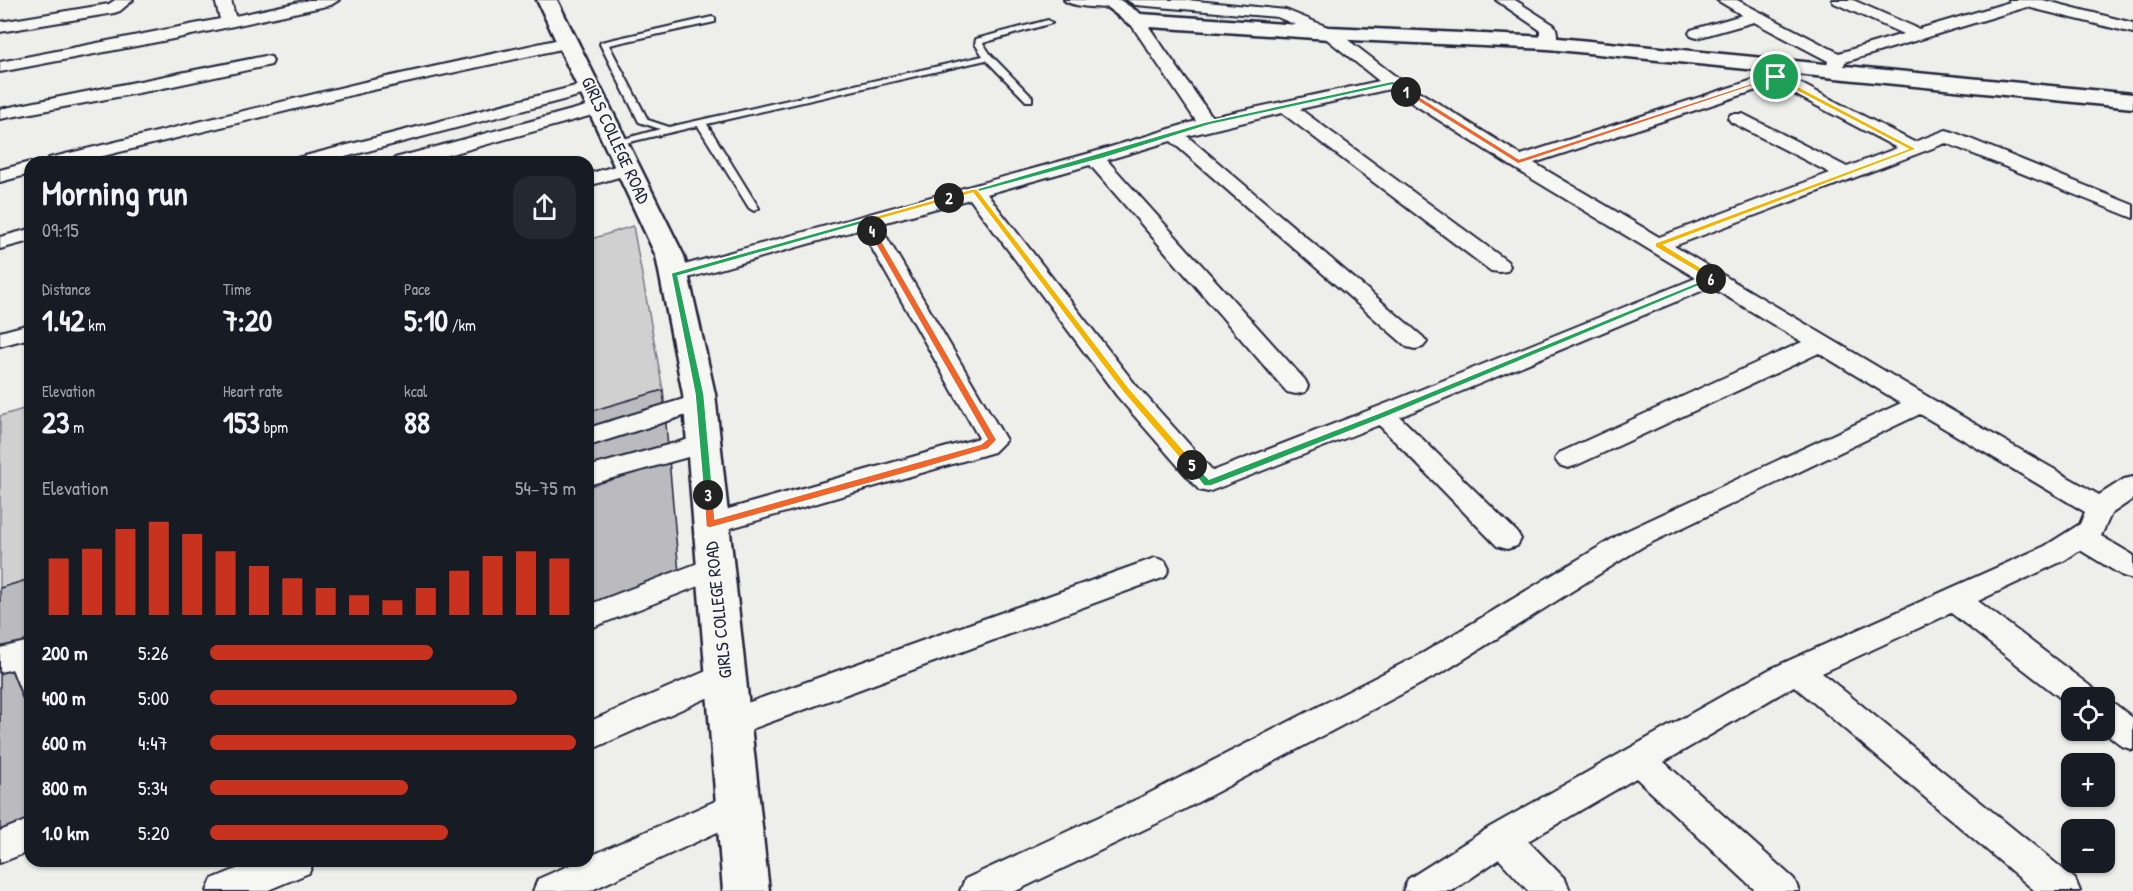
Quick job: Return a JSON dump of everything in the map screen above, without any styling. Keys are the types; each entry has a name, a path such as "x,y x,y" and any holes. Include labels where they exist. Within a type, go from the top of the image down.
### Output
{"street":[{"path":"0,27 114,8 125,0"},
{"path":"224,0 229,22"},
{"path":"0,67 331,0"},
{"name":"GIRLS COLLEGE ROAD","path":"547,0 596,97 670,256 700,402 746,891"},
{"path":"1072,0 1109,2 1136,10 1329,33 1548,44 1799,68 1836,65 2133,101"},
{"path":"1504,0 1548,28 1548,44"},
{"path":"1725,0 1757,16 1836,65"},
{"path":"1840,0 1916,34"},
{"path":"1836,65 1916,34 2025,1 2133,28"},
{"path":"1136,10 1207,124"},
{"path":"1697,33 1757,16"},
{"path":"1329,33 1393,83 1518,162 1921,404 2100,508"},
{"path":"81,156 364,87 569,42"},
{"path":"0,114 265,61"},
{"path":"1518,162 1799,68"},
{"path":"1776,77 1914,149"},
{"path":"674,275 1094,158 1207,124 1393,83"},
{"path":"331,156 596,97"},
{"path":"420,156 596,97"},
{"path":"1286,107 1499,266"},
{"path":"1737,118 1846,174"},
{"path":"1174,134 1416,342"},
{"path":"1658,245 1946,136 2133,212"},
{"path":"594,176 623,155"},
{"path":"1094,158 1296,386"},
{"path":"0,176 24,170"},
{"path":"975,191 1126,390 1208,483 1383,415 1714,278"},
{"path":"710,524 921,466 984,446 993,440 866,220"},
{"path":"0,243 24,237"},
{"path":"0,339 24,332"},
{"path":"1568,459 1820,343"},
{"path":"594,435 700,402"},
{"path":"978,891 1156,807 1434,662 1632,540 1921,404"},
{"path":"1383,415 1507,539"},
{"path":"594,474 704,444"},
{"path":"1421,891 1502,838 1797,670 2055,553 2091,530 2100,508 2133,486"},
{"path":"2080,537 2133,568"},
{"path":"594,615 714,568"},
{"path":"730,723 1155,569"},
{"path":"1954,599 2069,687"},
{"path":"1797,670 2062,891"},
{"path":"594,734 725,676"},
{"path":"2115,722 2133,736"},
{"path":"1638,759 1781,891"},
{"path":"551,891 738,806"},
{"path":"0,847 24,837"},
{"path":"1502,838 1552,891"},
{"path":"225,891 283,867"}],"lane":[{"path":"667,130 644,122 604,44 712,20"},
{"path":"1029,99 988,57 979,41 1048,23"},
{"path":"623,155 667,130 988,57"},
{"path":"701,123 754,208"},
{"path":"15,656 24,679"}],"shaded area":[{"path":"633,226 663,390 594,410 594,238"},
{"path":"24,409 24,581 0,588 0,416"}],"building":[{"path":"663,390 680,585 594,616 594,410"},
{"path":"24,581 24,822 0,831 0,588"}],"route":[{"path":"1776,77 1518,162 1393,83 1207,124 1094,158 866,220 674,275 699,394 710,524 921,466 984,446 993,440 866,220 975,191 1126,390 1208,483 1383,415 1714,278 1658,245 1914,149 1776,77"}]}
